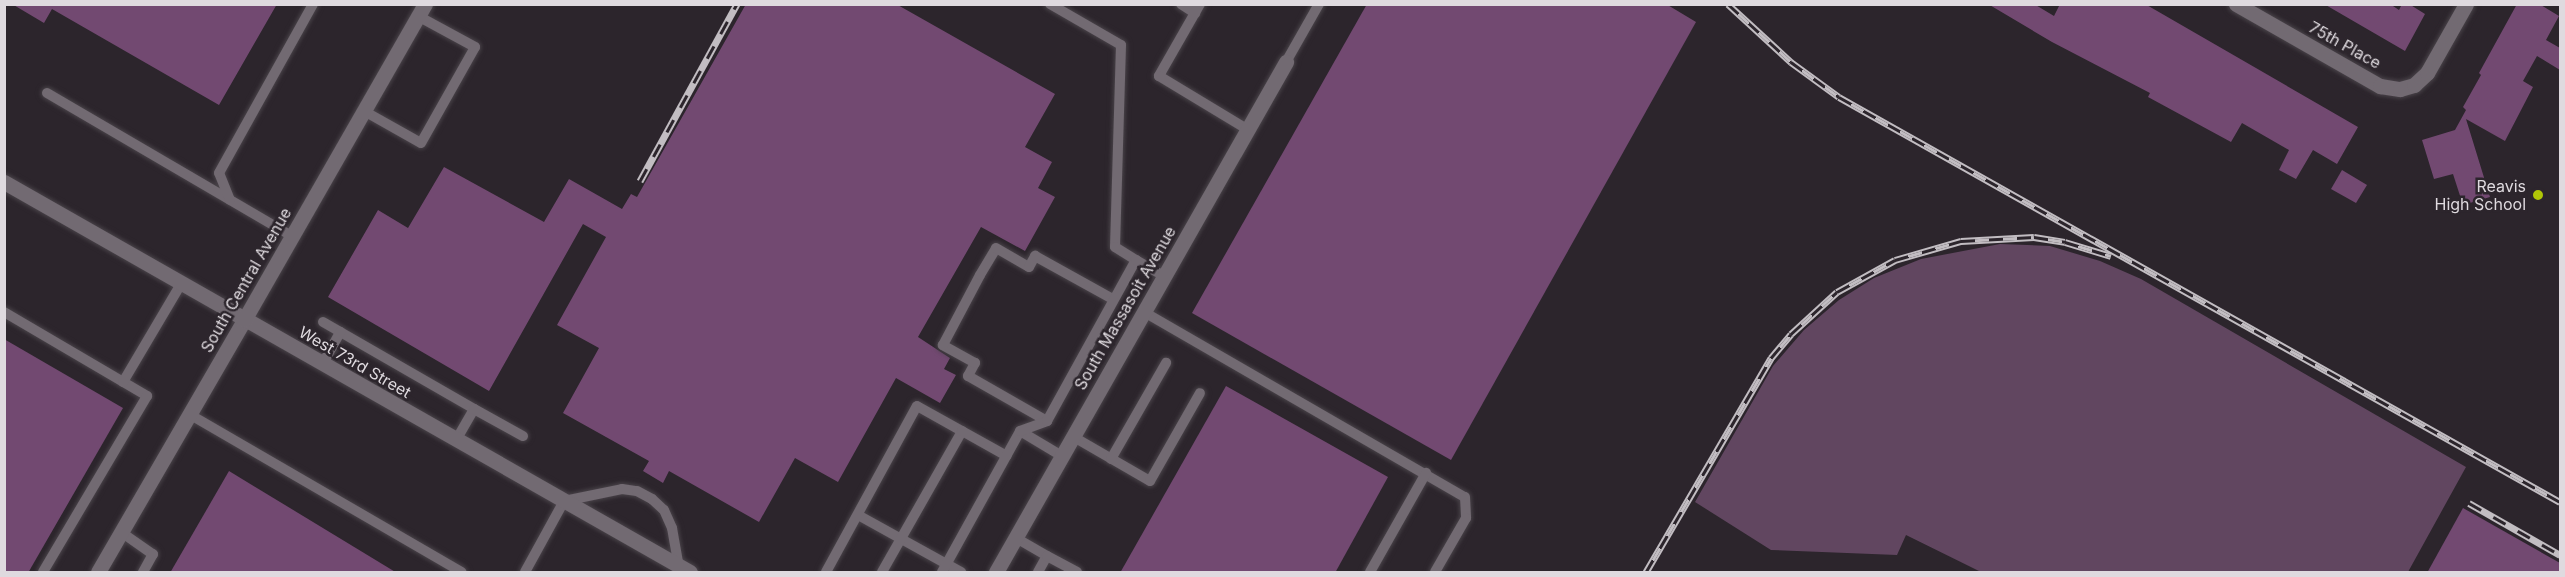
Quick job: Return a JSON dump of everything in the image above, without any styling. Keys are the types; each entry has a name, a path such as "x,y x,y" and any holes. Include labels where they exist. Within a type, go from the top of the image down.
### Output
{"street":[{"name":"75th Place","path":"2236,4 2380,86 2391,89 2408,88 2427,73 2466,4"},
{"name":"South Central Avenue","path":"98,573 422,10"},
{"name":"South Massasoit Avenue","path":"996,573 1286,62"},
{"name":"West 73rd Street","path":"4,182 684,570"}],"lane":[{"path":"231,200 219,173 313,4"},
{"path":"1050,4 1121,45 1114,247 1164,276"},
{"path":"1180,4 1198,9 1159,76 1247,129"},
{"path":"1286,62 1319,4"},
{"path":"364,111 421,144 475,48 422,10"},
{"path":"46,93 292,236"},
{"path":"1047,421 968,376 975,363 943,345 976,284 996,248 1029,267 1035,256 1113,299"},
{"path":"944,568 1020,431 1047,421 1136,260"},
{"path":"123,382 181,284"},
{"path":"4,312 147,396 44,573"},
{"path":"1144,312 1465,497 1466,518 1436,573"},
{"path":"323,322 523,436"},
{"path":"322,364 340,332"},
{"path":"1112,459 1166,363"},
{"path":"1072,436 1150,481 1200,393"},
{"path":"826,573 918,406 1007,456"},
{"path":"456,440 474,409"},
{"path":"189,414 462,573"},
{"path":"882,573 962,431"},
{"path":"1020,431 1062,456"},
{"path":"1370,573 1426,473"},
{"path":"525,573 564,501 622,489 637,491 652,499 664,510 672,528 684,570"},
{"path":"858,515 901,539 944,568 961,573"},
{"path":"121,531 153,554 143,573"},
{"path":"1016,538 1077,573"},
{"path":"1038,573 1047,556"}],"shaded area":[{"path":"2000,244 2050,246 2100,261 2141,279 2466,467 2408,572 1981,572 1906,535 1897,555 1771,550 1695,502 1773,366 1804,330 1839,300 1874,278 1921,259"}],"building":[{"path":"12,4 277,4 219,105 52,9 44,23"},
{"path":"746,4 896,4 1055,94 1025,147 1052,162 1038,188 1055,197 1025,251 981,227 918,337 950,358 944,369 956,375 940,403 896,378 838,482 795,458 759,522 669,471 663,483 643,471 649,461 563,413 599,348 557,325 606,237 583,224 489,391 328,297 378,210 408,228 444,167 544,222 569,179 622,209 631,194 637,197"},
{"path":"1367,4 1666,4 1696,22 1451,460 1192,313"},
{"path":"1988,4 2034,4 2054,16 2060,4 2145,4 2358,127 2337,164 2313,150 2296,179 2279,170 2289,150 2242,123 2231,142 2148,97 2150,93 2052,42"},
{"path":"2324,4 2390,4 2399,10 2402,4 2409,4 2425,14 2405,51"},
{"path":"2517,4 2539,4 2559,16 2546,40 2560,48 2560,70 2537,56 2523,81 2533,87 2505,141 2466,119 2490,197 2463,205 2453,174 2434,179 2422,140 2455,130 2466,110 2463,107 2481,75 2479,73"},
{"path":"2342,170 2367,185 2356,203 2331,189"},
{"path":"4,339 123,408 28,573 4,573"},
{"path":"1226,386 1388,477 1335,573 1120,573"},
{"path":"229,471 397,573 170,573"},
{"path":"2463,508 2560,563 2560,573 2427,573"}],"railway":[{"path":"640,181 737,4"},
{"path":"1728,4 1791,62 1839,97 2560,502"},
{"path":"1646,572 1771,358 1791,334 1837,292 1895,260 1961,241 2034,237 2065,242 2111,256"},
{"path":"2469,503 2560,555"}],"place":[{"name":"Reavis High School","path":"2538,195"}]}
